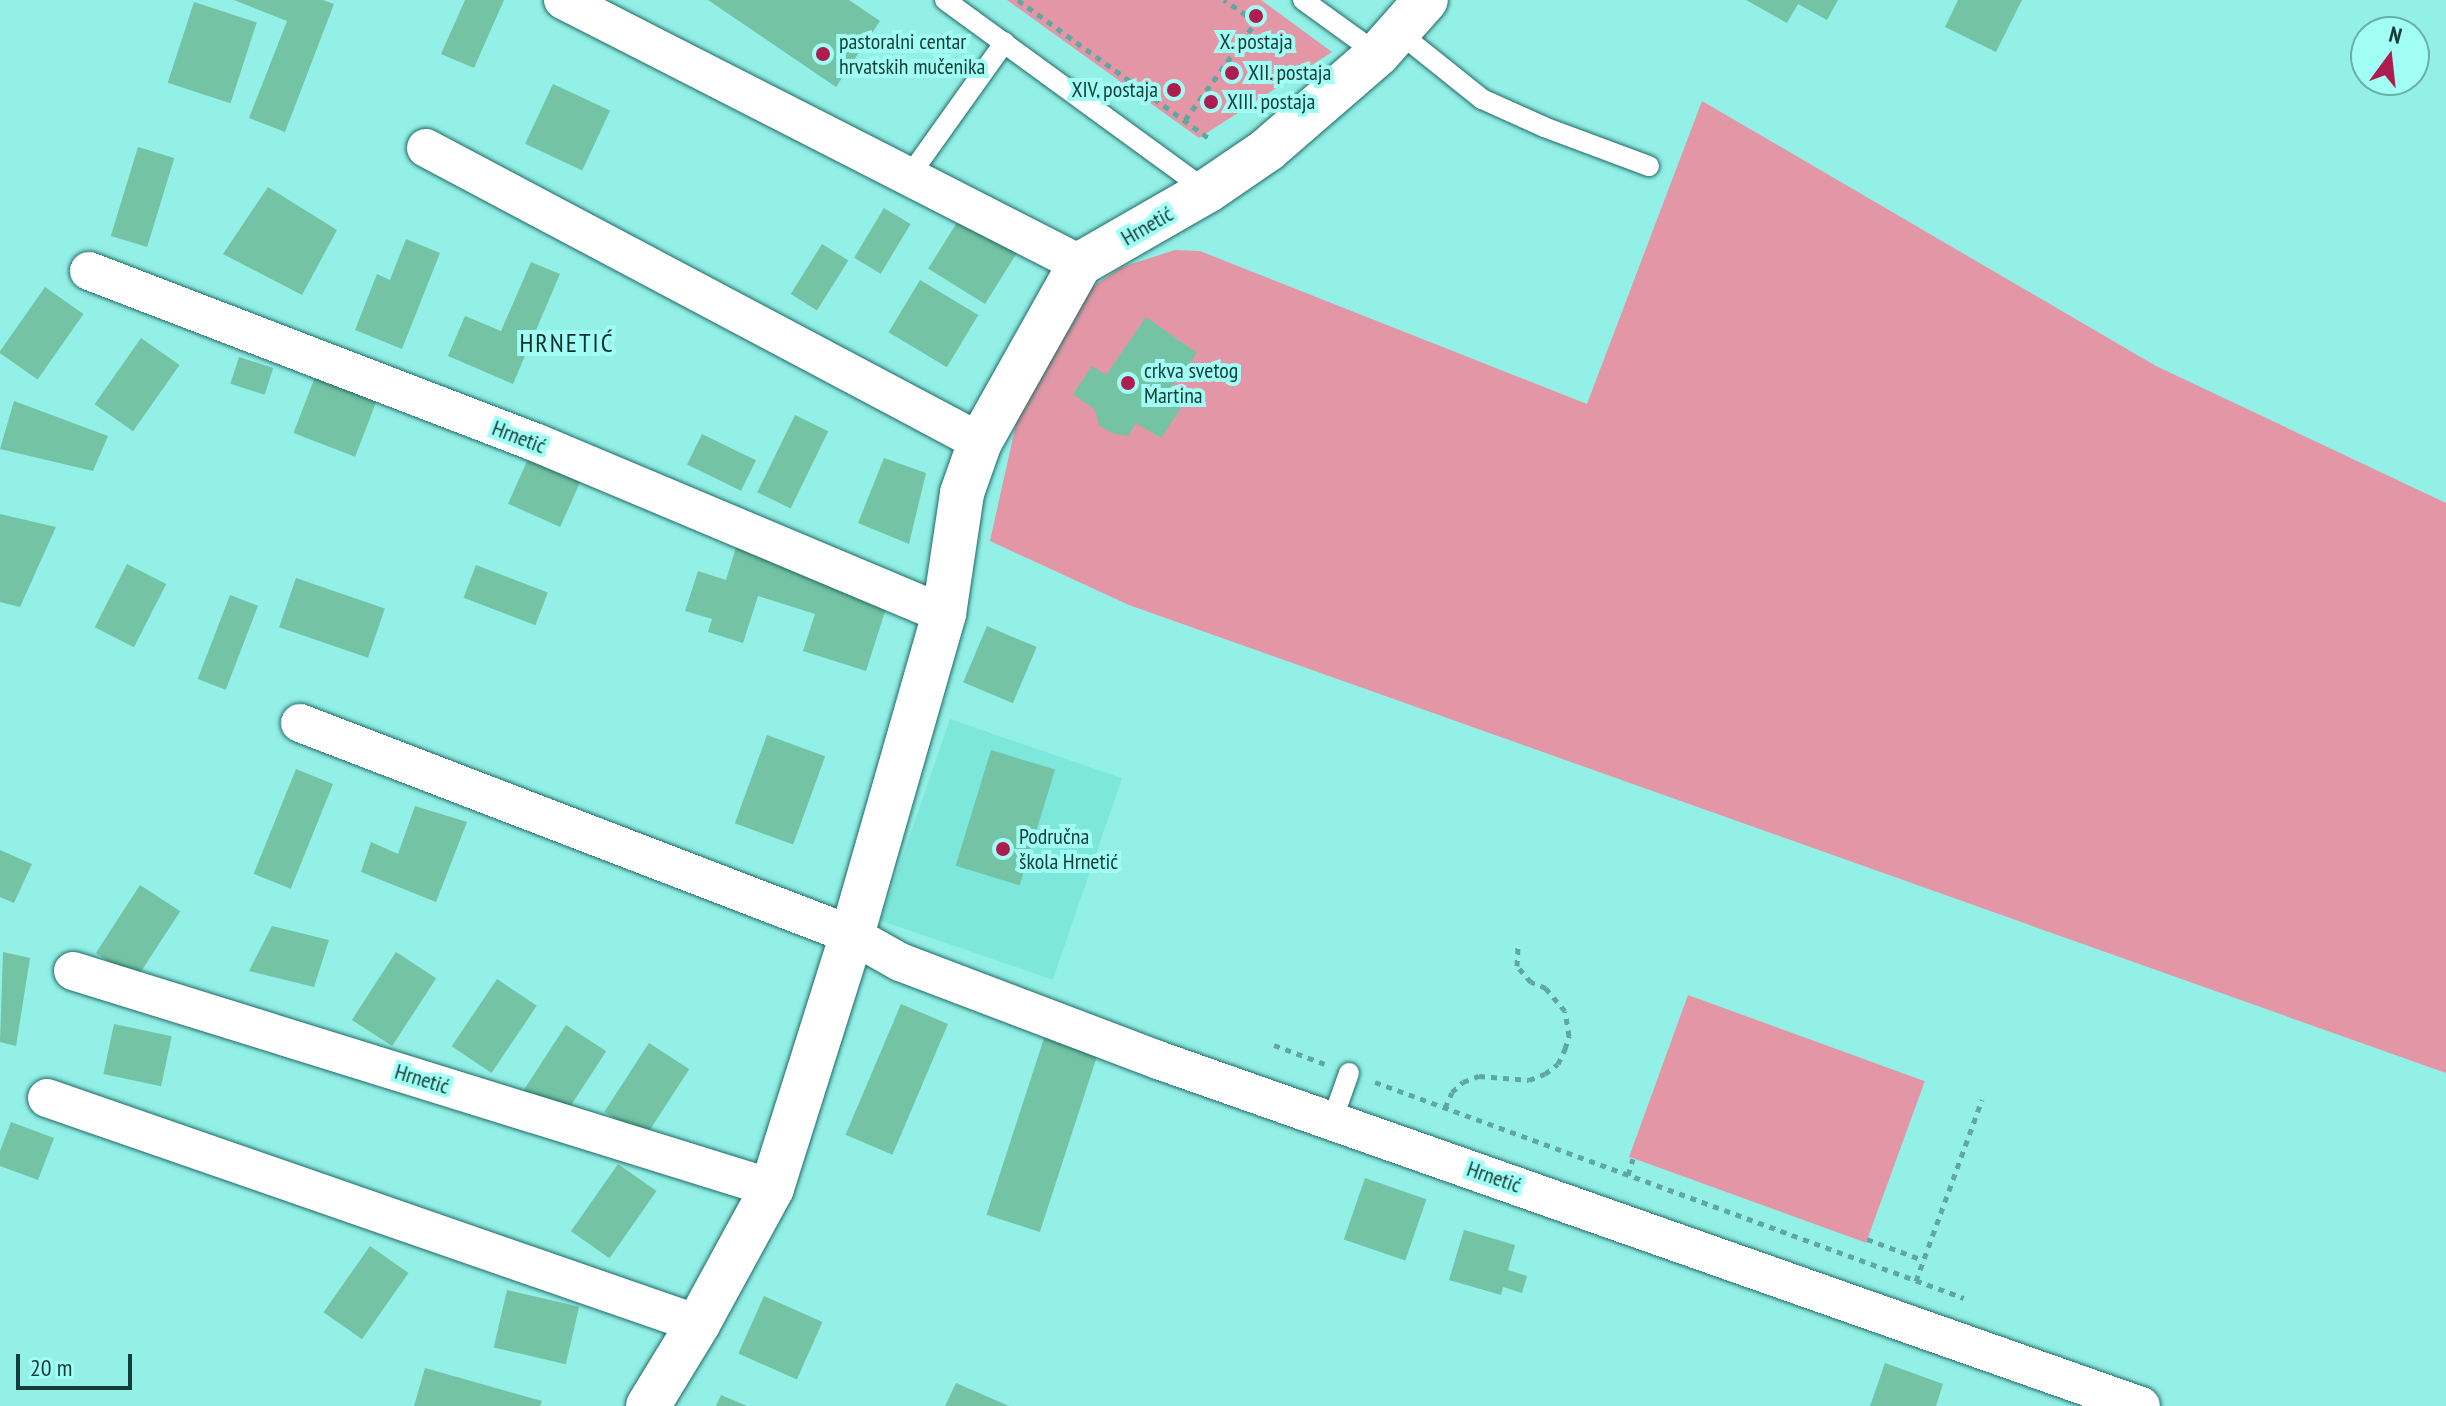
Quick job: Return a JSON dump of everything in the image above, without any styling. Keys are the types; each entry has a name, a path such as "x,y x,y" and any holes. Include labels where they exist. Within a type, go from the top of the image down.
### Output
{"street":[{"path":"563,0 1080,264 980,442 962,493 944,614 852,935 772,1188 698,1324 648,1406"},
{"name":"Hrnetić","path":"1080,264 1207,191 1267,150 1400,28"},
{"path":"426,148 980,442"},
{"name":"Hrnetić","path":"89,271 537,443 944,614"},
{"name":"Hrnetić","path":"300,723 852,935 900,962 1158,1060 2141,1406"},
{"name":"Hrnetić","path":"73,971 772,1188"},
{"path":"47,1098 698,1324"}],"lane":[{"path":"945,0 1207,191"},
{"path":"1303,0 1400,28 1482,99 1544,127 1649,166"},
{"path":"910,175 1005,42"},
{"path":"1332,1121 1349,1073"}],"path":[{"path":"1018,0 1211,140 1204,148"},
{"path":"1185,120 1256,22 1224,0"},
{"path":"1445,1108 1452,1092 1463,1082 1479,1076 1529,1080 1545,1074 1558,1064 1565,1049 1569,1036 1565,1011 1546,988 1531,982 1517,966 1518,946"},
{"path":"1274,1045 1964,1298"},
{"path":"1916,1281 1982,1100"},
{"path":"1628,1175 1633,1159"},
{"path":"1867,1239 1923,1260"}],"shaded area":[{"path":"1007,0 1261,0 1332,52 1199,138"},
{"path":"1702,101 2156,366 2446,503 2446,1073 1129,605 990,541 1024,388 1089,289 1122,267 1175,250 1200,251 1587,404"},
{"name":"Područna škola Hrnetić","path":"950,719 1122,778 1053,980 881,920"},
{"path":"1688,995 1925,1081 1866,1243 1629,1157"}],"building":[{"path":"234,0 323,0 334,4 285,132 249,118 287,21"},
{"path":"465,0 504,0 474,68 441,54"},
{"name":"pastoralni centar hrvatskih mučenika","path":"708,0 849,0 880,21 836,87"},
{"path":"1746,0 1838,0 1827,20 1798,4 1787,23"},
{"path":"1958,0 2022,0 1996,52 1945,27"},
{"path":"194,2 257,22 231,103 168,83"},
{"path":"553,84 610,111 582,170 525,144"},
{"path":"138,147 174,158 147,247 111,236"},
{"path":"268,187 337,230 302,295 223,254"},
{"path":"884,208 911,224 881,274 854,258"},
{"path":"961,216 1018,252 985,304 928,269"},
{"path":"406,239 440,253 402,349 355,330 377,274 390,280"},
{"path":"822,244 848,260 817,310 791,294"},
{"path":"531,262 560,274 513,384 448,356 465,316 501,331"},
{"path":"920,280 978,315 947,367 889,332"},
{"path":"45,287 84,314 38,379 0,351"},
{"name":"crkva svetog Martina","path":"1146,317 1197,353 1169,390 1186,400 1161,438 1136,423 1128,436 1112,433 1099,425 1095,410 1073,394 1092,366 1106,375"},
{"path":"141,338 180,365 133,431 95,404"},
{"path":"239,357 273,368 265,395 230,384"},
{"path":"315,377 377,401 355,457 293,433"},
{"path":"14,401 108,436 93,471 0,449"},
{"path":"795,415 828,431 791,509 757,492"},
{"path":"702,434 756,460 741,491 687,465"},
{"path":"884,458 926,473 909,544 858,523"},
{"path":"528,459 580,482 560,527 508,504"},
{"path":"0,514 56,527 20,607 0,602"},
{"path":"737,544 891,593 866,671 803,651 815,614 758,596 743,643 708,632 712,619 685,611 698,571 726,580"},
{"path":"127,564 166,584 134,647 95,627"},
{"path":"476,565 548,593 535,625 463,598"},
{"path":"296,578 385,609 368,658 279,627"},
{"path":"230,595 258,606 226,690 198,679"},
{"path":"987,626 1037,647 1013,703 963,682"},
{"path":"767,735 825,756 793,845 735,823"},
{"path":"991,750 1055,770 1020,885 956,866"},
{"path":"296,769 333,784 291,889 254,874"},
{"path":"415,806 467,822 436,902 361,872 371,842 398,854"},
{"path":"0,850 32,864 14,903 0,897"},
{"path":"140,885 180,911 136,979 96,953"},
{"path":"272,926 329,940 314,987 249,971"},
{"path":"3,952 30,958 16,1046 0,1042"},
{"path":"396,952 436,978 392,1046 352,1020"},
{"path":"497,979 537,1006 491,1073 452,1046"},
{"path":"901,1004 948,1024 892,1155 846,1135"},
{"path":"114,1024 172,1036 161,1086 103,1074"},
{"path":"566,1025 606,1051 562,1119 522,1093"},
{"path":"1045,1035 1098,1052 1040,1232 987,1215"},
{"path":"649,1043 689,1069 645,1138 604,1112"},
{"path":"11,1122 54,1138 38,1180 0,1166 0,1151"},
{"path":"618,1164 657,1191 609,1258 571,1231"},
{"path":"1365,1178 1426,1199 1405,1261 1344,1239"},
{"path":"1464,1230 1515,1245 1508,1270 1527,1276 1522,1293 1503,1287 1501,1295 1449,1280"},
{"path":"370,1246 409,1273 362,1339 324,1312"},
{"path":"507,1290 579,1307 566,1364 494,1347"},
{"path":"764,1296 822,1322 797,1380 738,1354"},
{"path":"1885,1363 1943,1384 1936,1406 1870,1406"},
{"path":"425,1368 542,1401 540,1406 414,1406"},
{"path":"956,1383 1009,1406 945,1406"},
{"path":"721,1395 747,1406 716,1406"}],"place":[{"name":"X. postaja","path":"1256,16"},
{"name":"pastoralni centar hrvatskih mučenika","path":"823,54"},
{"name":"XII. postaja","path":"1232,73"},
{"name":"XIV. postaja","path":"1174,90"},
{"name":"XIII. postaja","path":"1211,102"},
{"name":"crkva svetog Martina","path":"1128,383"},
{"name":"Područna škola Hrnetić","path":"1003,849"}],"district":[{"name":"HRNETIĆ","path":"567,343"}]}
